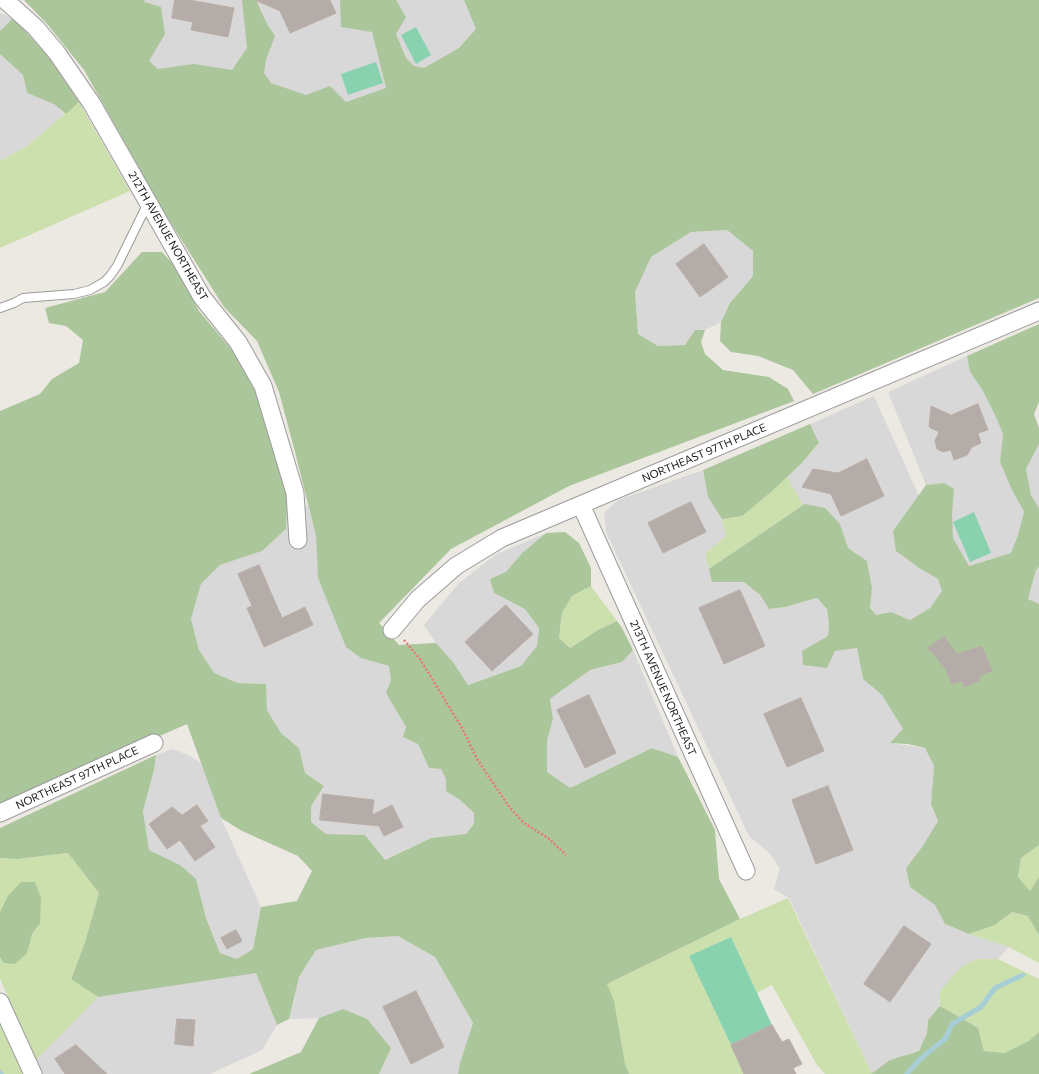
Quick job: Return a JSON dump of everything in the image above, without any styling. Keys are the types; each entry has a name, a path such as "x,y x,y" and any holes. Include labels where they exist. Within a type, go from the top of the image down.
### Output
{"street":[{"name":"212TH AVENUE NORTHEAST","path":"5,0 36,28 57,53 92,104 202,297 238,342 263,386 295,493 298,540"},
{"name":"NORTHEAST 97TH PLACE","path":"392,630 418,599 456,566 502,538 1039,311"},
{"name":"213TH AVENUE NORTHEAST","path":"580,505 746,871"},
{"name":"NORTHEAST 97TH PLACE","path":"0,813 154,743"},
{"path":"0,1002 33,1074"}],"lane":[{"path":"0,308 23,298 74,294 90,290 104,282 117,266 148,202"}],"path":[{"path":"392,630 405,641 420,659 462,728 477,759 510,808 524,823 548,838 566,855"}],"shaded area":[{"path":"81,0 658,0 175,210"},
{"path":"0,13 13,18 0,31"},
{"path":"0,54 23,75 27,93 54,104 65,114 27,146 0,161"},
{"path":"727,230 753,251 753,276 730,303 721,322 705,330 695,330 685,345 658,346 638,334 635,292 651,256 691,232"},
{"path":"967,356 970,372 983,391 1003,434 1000,462 1011,488 1024,512 1012,553 969,566 952,538 952,514 944,483 926,485 888,392"},
{"path":"874,396 919,496 893,531 919,568 938,579 942,591 930,608 910,620 891,612 876,615 870,608 872,588 867,561 848,548 840,524 712,582 744,582 760,595 769,609 785,607 817,598 827,609 829,624 828,636 802,651 835,651 857,648 863,679 882,695 903,729 891,743 925,748 934,766 931,804 938,821 922,847 906,868 910,887 935,905 945,924 969,934 1009,947 998,959 977,959 940,991 940,1006 928,1020 927,1033 919,1051 904,1055 872,1074 789,898 774,889 780,868 769,853 749,836 606,532 604,513 618,500 703,470 708,497 771,492 801,464 819,444 810,424"},
{"path":"1039,444 1039,508 1031,495 1026,469"},
{"path":"308,505 316,536 318,578 361,658 389,666 391,680 387,693 406,728 418,744 429,768 441,769 446,779 446,791 460,800 474,813 474,825 466,834 431,838 384,860 365,835 326,834 311,823 311,806 324,786 305,773 299,748 281,733 267,710 266,684 238,683 213,673 199,650 191,619 201,584 220,565 262,551 286,529 286,509"},
{"path":"546,533 522,553 506,572 494,593 525,609 539,628 537,646 521,666 467,685 453,662 436,643 424,625 458,584 495,555"},
{"path":"1039,567 1039,604 1028,599 1036,570"},
{"path":"633,650 678,757 652,748 570,788 547,772 547,741 553,719 550,699 590,670 622,662"},
{"path":"173,749 190,756 202,764 221,818 261,907 253,949 237,959 220,953 206,918 180,865 149,850 143,811 154,770 156,755"},
{"path":"398,936 435,957 473,1023 458,1074 379,1074 391,1048 343,1009 319,1018 289,1019 299,977 316,950 366,938"},
{"path":"256,972 277,1025 262,1050 210,1074 42,1074 36,1060 98,997"}],"green space":[{"path":"24,0 144,0 145,2 161,7 165,34 149,61 158,69 194,64 232,70 247,48 242,0 256,0 267,24 275,36 266,60 264,73 271,83 306,95 330,86 346,102 386,88 372,32 341,27 340,0 396,0 406,17 396,34 406,58 414,66 424,68 459,48 476,29 464,0 1039,0 1039,298 813,394 793,370 758,356 731,352 720,341 721,322 730,303 753,276 753,251 727,230 691,232 651,257 635,292 638,334 658,346 685,345 695,330 705,330 701,342 705,354 723,370 769,377 788,389 794,401 569,486 451,549 379,623 399,645 436,643 453,662 468,685 521,666 537,646 539,628 525,609 494,593 490,579 506,572 522,553 546,533 565,532 579,543 591,568 591,586 572,596 562,613 559,638 570,648 598,630 617,621 633,650 622,662 590,670 550,699 553,719 547,741 547,772 570,788 652,748 678,757 715,830 719,879 740,919 607,984 614,1001 625,1064 629,1074 458,1074 473,1023 435,957 398,936 366,938 316,950 299,977 289,1019 277,1025 256,973 98,997 71,979 85,942 99,893 68,853 17,859 0,858 0,828 156,755 154,770 143,811 149,850 180,865 196,879 206,918 220,953 237,959 253,949 261,907 297,901 312,871 298,856 242,831 221,818 187,724 0,806 0,411 40,394 52,379 79,363 83,340 66,326 49,323 45,308 105,292 142,252 162,252 174,265 199,311 231,349 255,387 287,496 286,529 262,551 220,565 201,584 191,619 199,650 214,673 238,683 266,684 267,710 281,733 299,748 305,773 324,786 311,806 311,822 326,834 365,835 385,860 431,838 466,834 474,824 474,813 460,800 446,791 446,779 441,769 429,768 418,744 403,737 406,727 386,693 391,680 389,666 361,658 346,647 318,578 316,536 295,452 279,392 257,341 224,307 165,214 84,70 48,25"},
{"path":"13,18 45,52 79,102 66,114 54,104 27,93 23,75 0,54 0,31"},
{"path":"416,27 431,55 416,64 401,35"},
{"path":"376,62 383,83 348,95 341,74"},
{"path":"79,102 130,191 0,248 0,161 27,146"},
{"path":"1039,324 1039,402 1034,414 1039,428 1039,444 1026,469 1031,495 1039,508 1039,567 1036,570 1028,599 1039,604 1039,845 1021,858 1018,877 1030,891 1039,877 1039,935 1028,916 1012,912 995,925 969,934 945,924 935,905 910,887 906,868 922,847 938,821 931,804 934,766 925,748 908,744 890,743 903,729 882,695 863,679 857,648 835,651 827,668 803,665 802,651 828,636 829,624 827,609 817,598 785,607 769,609 760,595 744,582 712,582 709,569 805,504 825,508 840,524 848,548 867,561 872,588 870,608 876,615 891,612 910,620 930,608 942,591 938,579 919,568 896,551 893,531 926,485 944,483 954,489 952,514 953,538 969,566 1011,553 1018,535 1024,512 1011,488 1000,462 1003,434 983,391 970,372 967,356"},
{"path":"810,424 819,443 801,464 742,516 722,519 708,497 703,470"},
{"path":"787,477 803,505 709,569 705,554 726,536 722,519 742,516"},
{"path":"974,512 991,553 970,562 953,522"},
{"path":"591,586 617,621 598,630 570,648 559,638 562,613 572,596"},
{"path":"1039,845 1039,877 1030,891 1018,877 1021,858"},
{"path":"68,853 99,893 85,942 71,978 98,997 36,1060 0,979 0,858 17,859"},
{"path":"21,882 35,882 41,898 40,923 32,934 27,953 15,964 4,963 0,957 0,912 8,896"},
{"path":"788,898 872,1074 825,1074 817,1065 772,985 757,993 731,937 690,956 744,1074 629,1074 625,1064 607,984 740,919"},
{"path":"1012,912 1028,916 1039,935 1039,963 1009,947 969,934 995,925"},
{"path":"731,937 772,1025 731,1045 689,956"},
{"path":"977,959 998,959 1039,979 1039,1032 1030,1040 1005,1053 984,1051 978,1028 940,1006 940,991 961,967"},
{"path":"940,1006 978,1028 984,1051 1005,1053 1030,1040 1039,1032 1039,1074 871,1074 890,1060 919,1051 927,1033 928,1020"},
{"path":"343,1009 367,1019 391,1048 379,1074 249,1074 301,1052 319,1018"},
{"path":"0,1011 27,1074 0,1074"}],"building":[{"path":"175,0 189,0 234,8 228,37 191,30 193,22 172,18"},
{"path":"255,0 330,0 336,13 290,33 280,11"},
{"path":"704,244 728,277 700,297 676,264"},
{"path":"978,404 988,430 978,433 981,443 972,447 967,455 954,460 951,450 943,452 937,449 935,441 939,432 929,427 931,406 951,415"},
{"path":"867,459 884,496 841,516 831,494 802,487 813,469 838,473"},
{"path":"691,502 706,532 663,553 648,523"},
{"path":"259,565 282,618 305,607 313,625 264,647 247,608 252,606 238,574"},
{"path":"740,590 765,646 724,664 699,608"},
{"path":"506,605 533,634 492,671 465,642"},
{"path":"944,637 957,654 982,646 992,671 979,676 980,681 964,687 962,681 951,684 946,669 928,648"},
{"path":"589,695 616,753 585,768 557,710"},
{"path":"801,698 824,751 787,767 764,714"},
{"path":"828,786 853,850 816,864 792,800"},
{"path":"323,794 374,800 372,815 392,805 403,827 384,836 379,826 320,820"},
{"path":"197,805 208,821 200,826 215,847 195,861 180,840 167,849 149,824 172,807 182,815"},
{"path":"904,926 931,944 890,1002 864,984"},
{"path":"236,930 242,941 227,949 221,938"},
{"path":"416,991 444,1047 411,1064 383,1007"},
{"path":"177,1019 195,1020 193,1046 175,1044"},
{"path":"772,1025 782,1042 789,1039 802,1064 793,1068 796,1074 744,1074 731,1045"},
{"path":"76,1045 107,1074 65,1074 55,1059"}],"waterway":[{"path":"907,1074 919,1060 945,1039 952,1024 981,1007 995,988 1023,975"}]}
